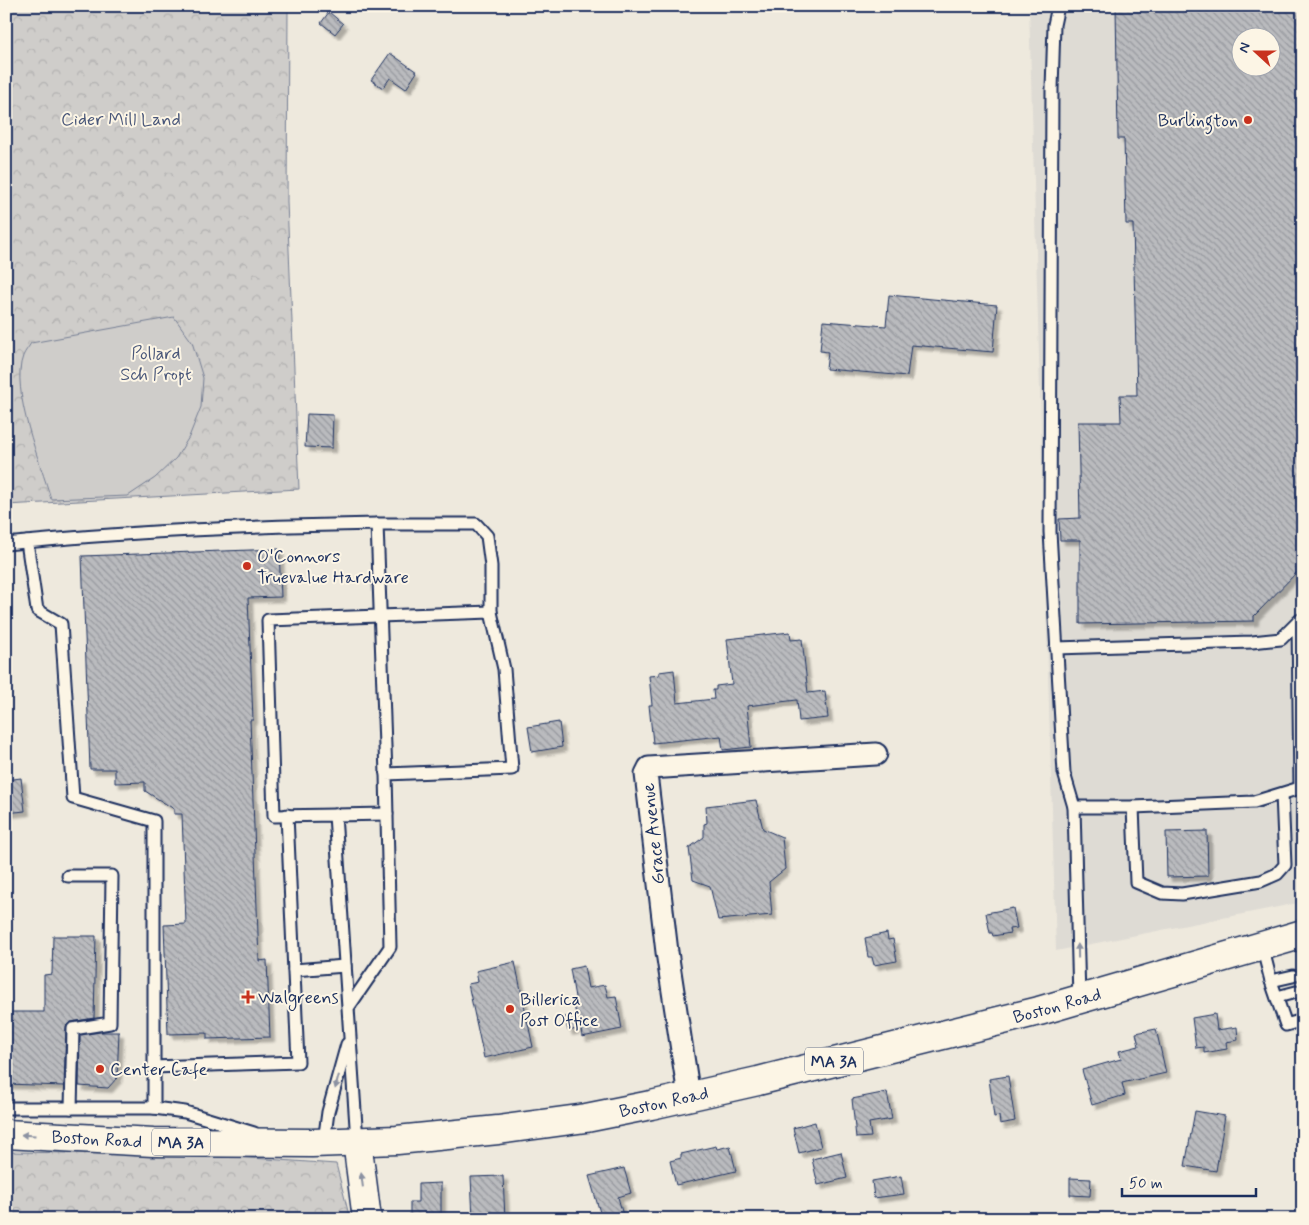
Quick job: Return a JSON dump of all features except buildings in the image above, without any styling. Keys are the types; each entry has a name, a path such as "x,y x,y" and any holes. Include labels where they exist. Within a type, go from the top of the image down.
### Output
{"main road":[{"name":"Boston Road","path":"6,1134 153,1142 324,1142 396,1140 498,1130 586,1118 758,1081 1079,1000 1303,934"},
{"path":"357,1141 366,1219"}],"street":[{"name":"Grace Avenue","path":"689,1096 667,952 646,774 649,768 876,754"}],"lane":[{"path":"1058,6 1054,25 1052,89 1050,512 1064,773 1074,807 1079,1000"},
{"path":"348,1008 390,947 378,524"},
{"path":"6,544 266,526 476,524 488,536 491,566 491,612 504,669 512,769 386,774"},
{"path":"27,542 37,610 61,624 74,798 154,821 154,1108"},
{"path":"387,814 274,816 268,620 491,612"},
{"path":"1056,648 1281,639 1300,620"},
{"path":"1074,807 1133,807 1254,802 1302,787 1300,620"},
{"path":"1133,807 1136,882 1162,893 1182,894 1261,881 1277,874 1285,865 1282,794"},
{"path":"153,1067 298,1062 287,815"},
{"path":"334,815 357,1141"},
{"path":"68,876 112,876 110,1023 73,1029 71,1108"},
{"path":"1262,946 1271,981 1286,1025 1303,1020"},
{"path":"294,970 345,966"},
{"path":"1271,981 1293,976"},
{"path":"1277,998 1296,992"},
{"path":"324,1142 328,1112 350,1035"},
{"path":"6,1108 154,1108 185,1112 287,1143"}],"shaded area":[{"path":"1029,6 1303,6 1303,902 1056,951"}],"green space":[{"path":"6,6 288,6 287,202 299,489 6,505"},
{"name":"Pollard Sch Propt","path":"174,317 192,342 203,378 201,407 189,437 176,458 155,478 128,496 51,499 28,427 20,388 20,370 23,356 31,343"},
{"path":"6,1152 209,1155 336,1164 350,1219 26,1219 6,1212"}],"place":[{"name":"Burlington","path":"1248,120"},
{"name":"O'Connors Truevalue Hardware","path":"247,566"},
{"name":"Walgreens","path":"248,997"},
{"name":"Billerica Post Office","path":"510,1009"},
{"name":"Center Cafe","path":"100,1069"}],"park label":[{"name":"Cider Mill Land","path":"121,119"}]}
